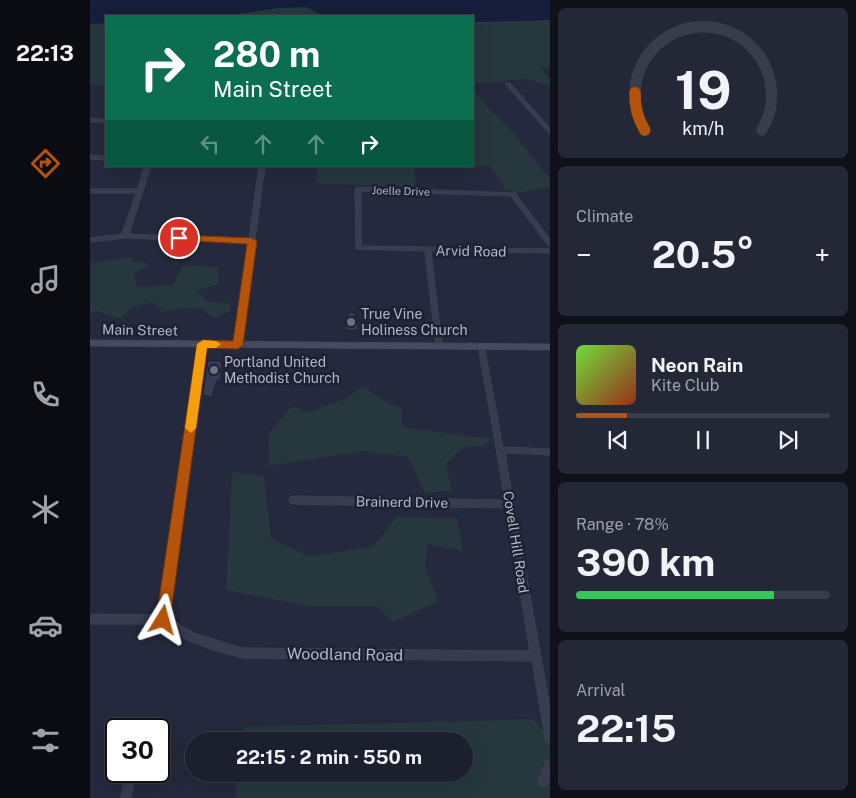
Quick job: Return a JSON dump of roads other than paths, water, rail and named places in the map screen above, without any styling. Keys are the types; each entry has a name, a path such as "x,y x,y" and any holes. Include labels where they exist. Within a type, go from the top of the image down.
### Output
{"main road":[{"name":"Main Street","path":"90,343 550,347"}],"street":[{"path":"508,84 550,132"},
{"path":"90,121 105,121"},
{"path":"90,157 105,158"},
{"path":"124,236 148,167"},
{"path":"238,345 262,167"},
{"name":"Joelle Drive","path":"428,250 358,248 358,189 513,194 550,244"},
{"path":"90,191 140,191"},
{"path":"90,240 124,236 252,241"},
{"name":"Arvid Road","path":"438,346 428,250 550,252"},
{"path":"90,619 163,620 203,344"},
{"name":"Covell Hill Road","path":"482,346 550,738"},
{"path":"501,450 550,452"},
{"name":"Brainerd Drive","path":"294,500 510,504"},
{"name":"Woodland Road","path":"163,620 176,631 205,642 242,652 535,656"},
{"path":"543,781 550,765"},
{"path":"126,798 129,783"}],"water":[{"path":"90,0 550,0 550,20 474,22 474,15 320,15 307,7 278,8 230,15 105,15 105,23 90,24"}],"place":[{"name":"True Vine Holiness Church","path":"351,322"},
{"name":"Portland United Methodist Church","path":"214,370"}]}
